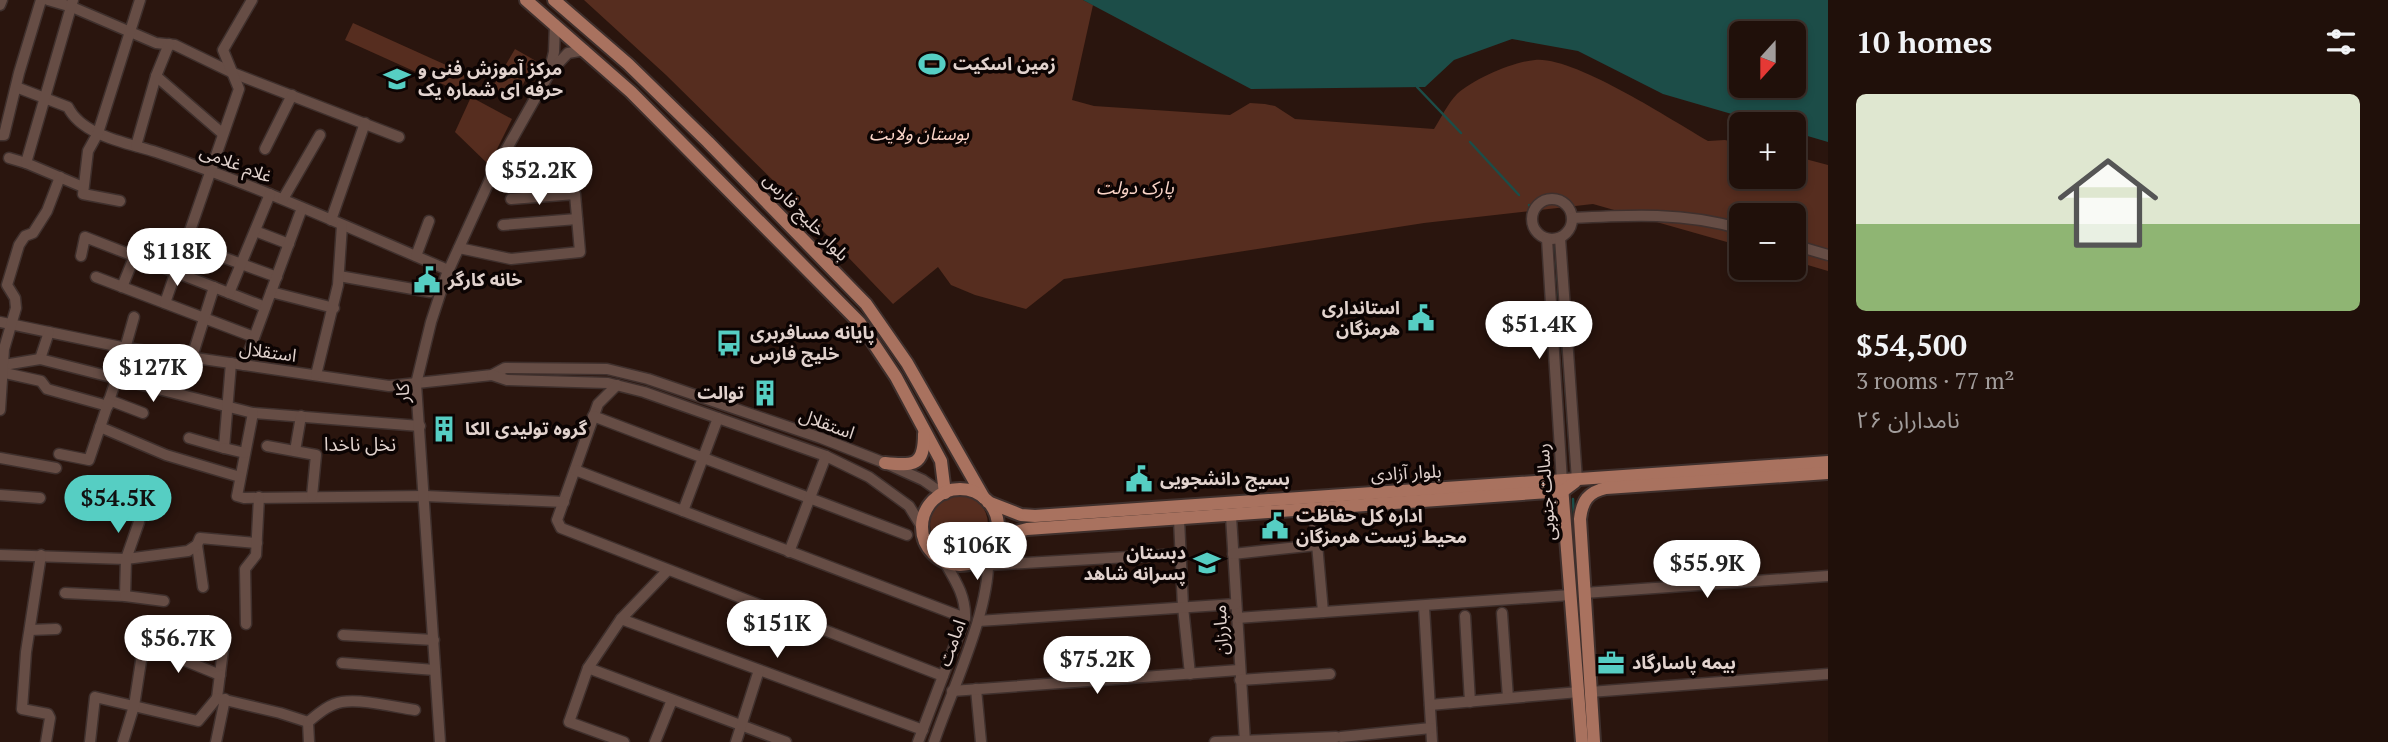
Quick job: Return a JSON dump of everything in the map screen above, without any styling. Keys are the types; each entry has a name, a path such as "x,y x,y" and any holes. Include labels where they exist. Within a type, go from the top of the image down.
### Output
{"main road":[{"name":"بلوار خلیج فارس","path":"526,0 585,50 686,146 860,323 896,377 940,461 944,475 944,493"},
{"name":"بلوار خلیج فارس","path":"554,0 628,64 866,304 907,363 986,500"},
{"path":"885,463 910,464 920,459 924,447 924,430"},
{"path":"1563,486 1577,480 1828,462"},
{"path":"1575,559 1582,507 1588,496 1598,490 1828,473"},
{"name":"بلوار آزادی","path":"986,500 1004,509 1031,516 1389,491 1563,486"},
{"name":"بلوار آزادی","path":"989,556 1007,534 1027,529 1314,510 1563,486"},
{"name":"رسالت جنوبی","path":"1563,486 1575,559 1584,593 1587,633 1584,692"},
{"path":"965,490 986,500 995,512 998,525 997,537 989,556 972,563 953,564 930,551 922,527 930,505 944,493 965,490"},
{"name":"رسالت جنوبی","path":"1575,559 1570,595 1588,734"},
{"path":"1573,634 1587,633"}],"street":[{"path":"0,5 2,0"},
{"path":"0,135 4,135 41,0"},
{"path":"48,0 72,4 156,43 184,49 233,73 398,137"},
{"path":"120,201 83,194 83,187 88,151 98,132 141,0"},
{"path":"165,303 239,89 223,50 253,0"},
{"path":"26,163 72,4"},
{"path":"550,72 555,24"},
{"path":"136,146 156,76 169,44"},
{"path":"550,72 568,53 585,50"},
{"name":"کار","path":"440,742 416,384 431,322 448,270 492,175 550,72"},
{"path":"156,76 223,134"},
{"name":"غلام غلامی","path":"16,87 68,107 73,117 98,132 211,170 448,270"},
{"path":"265,149 292,95"},
{"path":"316,375 334,308 339,276 337,222 365,123"},
{"path":"283,199 320,135"},
{"path":"9,158 83,187"},
{"path":"0,410 2,363 16,308 15,298 7,285 13,261 25,236 33,233 47,211 60,177"},
{"path":"229,293 270,194"},
{"path":"459,248 511,258 580,252 575,194 511,199"},
{"path":"1555,198 1567,205 1572,218 1569,229 1560,237 1547,239 1532,225 1532,211 1541,201 1555,198"},
{"path":"244,365 302,208"},
{"path":"1572,218 1667,216 1729,225"},
{"path":"503,225 577,219"},
{"path":"416,256 429,221"},
{"path":"254,231 289,244"},
{"path":"81,256 85,237 265,307"},
{"name":"رسالت جنوبی","path":"1560,237 1577,480"},
{"name":"رسالت جنوبی","path":"1547,239 1563,486"},
{"path":"187,244 276,277"},
{"path":"1806,248 1828,255"},
{"path":"122,287 135,255"},
{"path":"96,276 254,337"},
{"path":"339,276 430,292"},
{"path":"192,357 214,287"},
{"path":"271,292 334,308"},
{"path":"59,454 89,460 134,317"},
{"name":"استقلال","path":"0,322 126,348 388,386 492,375 505,368 607,369 648,379 821,438 885,463 944,493"},
{"path":"40,359 49,332"},
{"path":"2,363 40,359 253,413 420,426"},
{"path":"2,363 41,381 47,390 143,413"},
{"path":"224,448 230,363"},
{"name":"استقلال","path":"492,375 507,380 617,385 826,456 869,477 909,506 922,527"},
{"path":"596,383 598,404"},
{"path":"617,385 598,404 593,416 557,520 561,528 943,676"},
{"path":"253,413 237,496 425,496 564,502"},
{"path":"295,451 301,416"},
{"path":"593,416 907,535"},
{"path":"683,511 718,418"},
{"path":"100,427 166,456 240,477"},
{"path":"189,438 245,453"},
{"path":"267,446 316,455 312,496"},
{"path":"789,552 826,456"},
{"path":"0,458 56,468"},
{"path":"575,470 965,618"},
{"path":"0,495 40,498"},
{"path":"246,624 245,569 256,555 259,497"},
{"path":"1314,510 1323,612"},
{"name":"مبارزان","path":"1231,516 1245,741"},
{"path":"1179,519 1183,607 1190,674"},
{"path":"125,596 127,559 139,522"},
{"path":"203,587 197,545 200,538 257,543"},
{"path":"0,555 127,559 188,551 197,545"},
{"path":"1233,554 1317,545"},
{"path":"989,556 1180,554"},
{"path":"41,555 26,652 22,709 48,714 50,718 46,742"},
{"name":"امامت","path":"934,742 979,616 989,556"},
{"name":"امامت","path":"918,742 965,618 962,592 944,561"},
{"path":"624,742 569,722 589,668 621,619 667,571"},
{"path":"1584,593 1828,576"},
{"path":"65,593 164,601"},
{"path":"1237,618 1570,595"},
{"path":"965,606 970,597 978,599 979,616 1236,604"},
{"path":"1424,607 1432,742"},
{"path":"1502,613 1508,698"},
{"path":"1465,616 1470,702"},
{"path":"621,619 923,730"},
{"path":"30,630 56,629"},
{"path":"216,742 225,634"},
{"path":"343,635 434,640"},
{"path":"123,742 134,706 143,648 159,650 220,675"},
{"path":"342,663 435,670"},
{"path":"589,668 786,742"},
{"path":"736,742 759,670"},
{"path":"952,691 1190,674 1330,674"},
{"path":"1430,705 1828,674"},
{"path":"976,689 981,742"},
{"path":"90,742 94,697 198,721 221,699"},
{"path":"221,699 308,722"},
{"path":"655,742 672,700"},
{"path":"308,722 321,711 342,702 415,710"},
{"path":"308,722 309,742"},
{"path":"1215,742 1339,737 1431,728"}],"green space":[{"path":"584,0 1083,0 1093,5 1072,100 1094,106 1230,115 1250,103 1265,104 1275,106 1295,119 1434,129 1448,106 1464,88 1516,64 1535,60 1552,61 1597,78 1708,141 1729,141 1729,189 1806,189 1806,159 1828,165 1828,271 1806,265 1806,203 1729,203 1729,243 1593,204 1424,223 1064,279 1026,309 975,295 951,285 938,267 893,304 800,207 666,75"},
{"path":"353,23 466,74 458,91 345,40"},
{"path":"515,49 536,61 513,102 491,90"},
{"path":"471,97 512,119 489,165 455,132"},
{"path":"959,495 975,500 983,508 988,524 983,540 975,548 959,553 943,548 935,540 930,524 935,508 943,500"}],"water":[{"path":"1083,0 1828,0 1828,142 1806,136 1806,112 1729,113 1663,94 1578,51 1512,39 1454,60 1425,87 1251,89"}],"waterway":[{"path":"1417,87 1461,133"},
{"path":"1470,142 1519,195"},
{"path":"1555,242 1571,463"},
{"path":"1573,499 1574,517"}],"place":[{"name":"زمین اسکیت","path":"932,64"},
{"name":"مرکز آموزش فنی و حرفه ای شماره یک","path":"397,79"},
{"name":"خانه کارگر","path":"427,280"},
{"name":"استانداری هرمزگان","path":"1421,318"},
{"name":"پایانه مسافربری خلیج فارس","path":"729,343"},
{"name":"توالت","path":"765,393"},
{"name":"گروه تولیدی الکا","path":"444,429"},
{"name":"بسیج دانشجویی","path":"1139,479"},
{"name":"اداره کل حفاظت محیط زیست هرمزگان","path":"1275,526"},
{"name":"دبستان پسرانه شاهد","path":"1207,563"},
{"name":"بیمه پاسارگاد","path":"1611,663"}],"district":[{"name":"نخل ناخدا","path":"360,444"}],"park label":[{"name":"بوستان ولایت","path":"919,134"},
{"name":"پارک دولت","path":"1135,188"}]}
